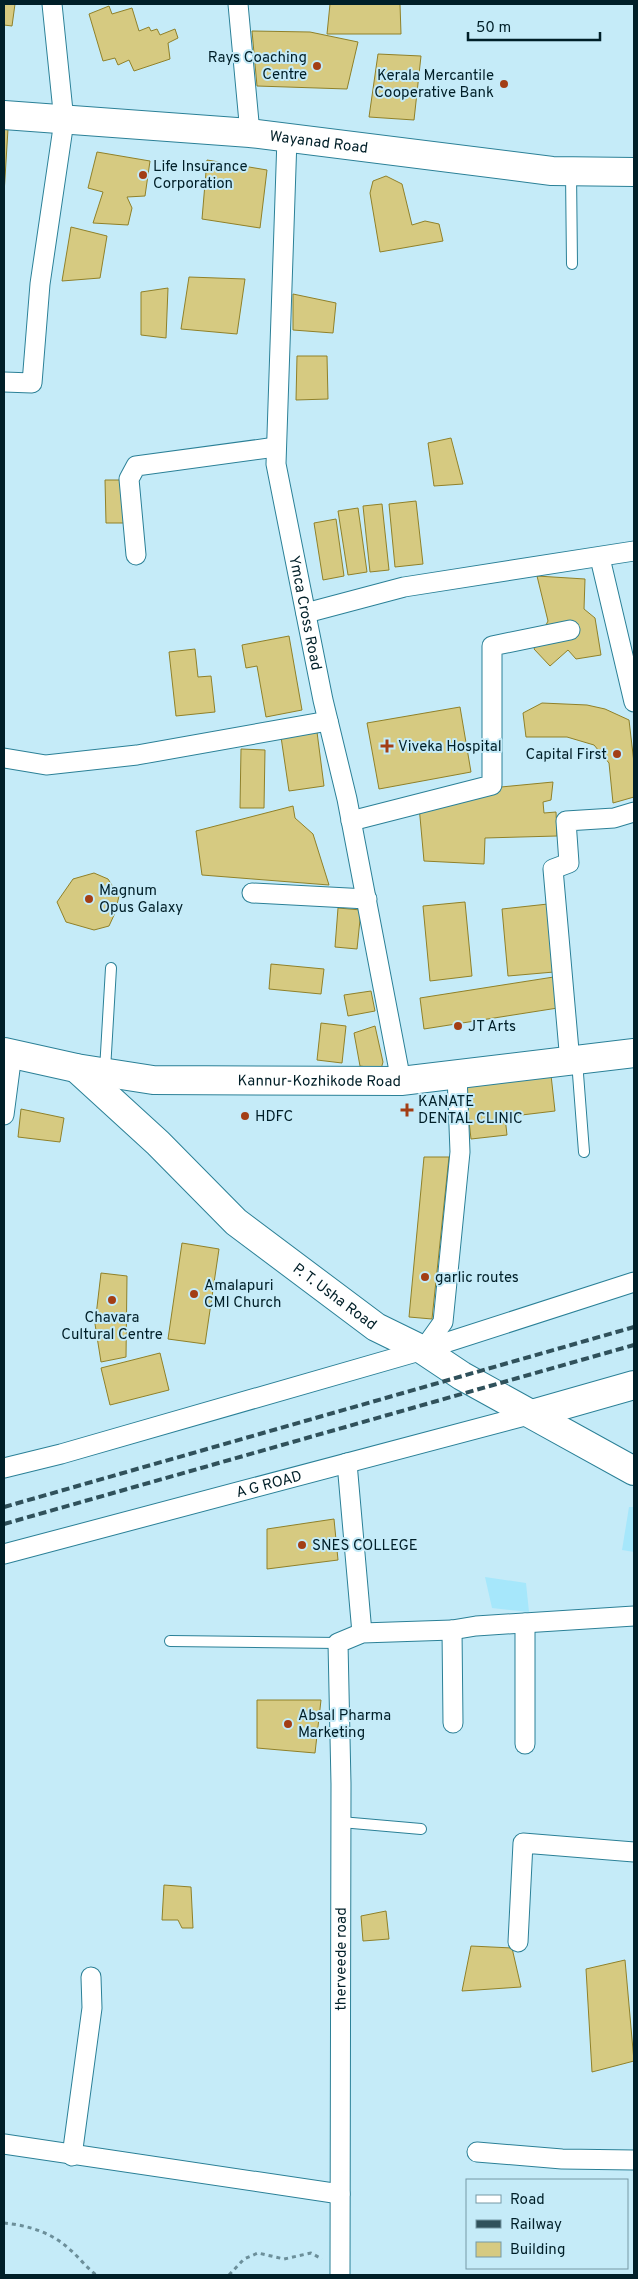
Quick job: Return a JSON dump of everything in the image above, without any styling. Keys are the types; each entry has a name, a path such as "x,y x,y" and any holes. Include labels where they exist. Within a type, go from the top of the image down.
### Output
{"main road":[{"name":"Wayanad Road","path":"4,115 64,121 250,133 542,169 634,172"},
{"name":"Kannur-Kozhikode Road","path":"8,1053 76,1068 153,1080 401,1081 574,1062 634,1053"},
{"name":"P. T. Usha Road","path":"76,1068 158,1143 236,1222 376,1327 422,1350 462,1376 634,1471"},
{"path":"532,1414 634,1385"}],"street":[{"path":"4,382 32,383 40,284 64,121 52,4"},
{"path":"238,4 250,133"},
{"name":"Ymca Cross Road","path":"287,138 276,464 328,722 351,821 401,1081"},
{"path":"136,555 129,479 136,466 276,447"},
{"path":"306,612 404,587 498,571 600,558 634,551"},
{"path":"600,558 634,702"},
{"path":"351,821 492,785 492,646 570,630"},
{"path":"4,758 46,764 137,755 328,722"},
{"path":"574,1062 554,869 569,863 566,821 614,818 634,812"},
{"path":"252,893 366,899"},
{"path":"4,1114 8,1053"},
{"path":"422,1350 443,1322 460,1152 457,1075"},
{"path":"4,1468 61,1454 422,1350 634,1282"},
{"name":"A G ROAD","path":"4,1554 532,1414"},
{"path":"347,1463 362,1633"},
{"path":"338,1643 362,1633 452,1630 476,1626 634,1616"},
{"path":"525,1623 525,1744"},
{"path":"452,1630 453,1723"},
{"name":"therveede road","path":"338,1643 341,1822 340,2275"},
{"path":"518,1942 523,1843 634,1852"},
{"path":"72,2156 92,2008 91,1977"},
{"path":"4,2144 72,2156 340,2194"},
{"path":"477,2152 562,2159 634,2160"}],"lane":[{"path":"571,171 572,264"},
{"path":"105,1072 111,968"},
{"path":"574,1062 584,1152"},
{"path":"170,1641 338,1643"},
{"path":"341,1822 420,1829"}],"path":[{"path":"4,2223 33,2227 57,2240 67,2246 96,2275"},
{"path":"229,2275 244,2259 258,2253 284,2258 310,2253 324,2260"}],"shaded area":[{"path":"629,1507 634,1507 634,1552 622,1550"},
{"path":"485,1577 526,1583 529,1612 492,1608"}],"building":[{"path":"4,4 15,4 12,26 4,25"},
{"path":"330,4 400,4 401,34 327,34"},
{"path":"109,6 112,14 132,8 139,31 149,27 151,31 157,29 160,35 175,29 178,38 168,43 170,59 134,71 129,60 118,65 115,58 103,61 89,14"},
{"path":"252,31 310,32 358,42 347,89 257,86"},
{"path":"378,54 421,56 414,120 369,117"},
{"path":"4,129 8,129 4,194"},
{"path":"97,152 150,161 145,196 127,197 132,208 128,225 93,223 103,192 88,188"},
{"path":"207,160 267,170 260,228 202,219"},
{"path":"386,176 402,184 412,225 425,221 439,224 443,241 380,252 370,193 373,181"},
{"path":"71,227 107,236 100,278 62,281"},
{"path":"189,277 245,279 237,334 181,329"},
{"path":"168,288 166,338 141,335 141,292"},
{"path":"293,294 336,303 333,333 293,330"},
{"path":"297,356 327,356 328,399 296,400"},
{"path":"451,438 463,484 434,486 428,443"},
{"path":"105,480 124,480 125,523 106,523"},
{"path":"416,501 423,564 395,567 389,504"},
{"path":"382,504 389,570 370,572 363,506"},
{"path":"358,508 367,572 348,575 338,511"},
{"path":"336,519 344,576 323,580 314,523"},
{"path":"537,576 585,579 584,609 595,618 601,655 576,659 568,650 550,666 534,649 548,621"},
{"path":"289,636 302,710 266,717 257,666 246,668 242,645"},
{"path":"195,649 198,677 211,676 215,712 176,716 169,652"},
{"name":"Capital First","path":"542,703 587,705 605,709 629,720 634,763 634,797 613,803 609,763 594,745 567,737 526,737 523,713"},
{"path":"460,707 471,772 379,789 367,723"},
{"path":"317,732 324,786 289,791 281,737"},
{"path":"241,749 265,750 264,808 240,808"},
{"path":"553,782 551,800 543,802 544,813 556,812 557,836 485,838 484,864 424,861 418,795"},
{"path":"293,806 295,818 313,834 329,885 202,875 196,831"},
{"name":"Magnum Opus Galaxy","path":"94,873 108,879 119,896 115,913 109,926 94,930 66,922 57,902 73,879"},
{"path":"465,902 472,976 430,981 423,906"},
{"path":"548,904 554,972 508,976 502,909"},
{"path":"338,908 361,910 357,949 335,947"},
{"path":"271,964 324,969 321,994 269,989"},
{"path":"560,976 564,1007 424,1029 420,998"},
{"path":"371,991 375,1011 348,1016 344,995"},
{"path":"321,1023 346,1026 342,1063 317,1060"},
{"path":"375,1026 383,1062 381,1069 360,1066 354,1033"},
{"path":"551,1075 555,1111 505,1117 507,1135 471,1139 465,1085"},
{"path":"21,1109 64,1118 60,1142 18,1137"},
{"name":"garlic routes","path":"424,1157 449,1157 432,1319 409,1317"},
{"name":"Amalapuri CMI Church","path":"182,1243 219,1249 205,1344 168,1339"},
{"name":"Chavara Cultural Centre","path":"101,1273 127,1276 126,1357 101,1362 95,1324"},
{"path":"160,1353 169,1390 110,1405 101,1368"},
{"name":"SNES COLLEGE","path":"334,1519 338,1560 267,1569 267,1529"},
{"name":"Absal Pharma Marketing","path":"257,1700 321,1700 315,1753 257,1748"},
{"path":"164,1885 191,1887 193,1928 182,1928 178,1920 162,1920"},
{"path":"386,1911 389,1939 363,1941 361,1916"},
{"path":"471,1946 512,1948 521,1987 462,1991"},
{"path":"625,1960 634,2061 592,2072 586,1969"}],"railway":[{"path":"4,1507 634,1327"},
{"path":"4,1524 634,1345"}],"place":[{"name":"Rays Coaching Centre","path":"317,66"},
{"name":"Kerala Mercantile Cooperative Bank","path":"504,84"},
{"name":"Life Insurance Corporation","path":"143,175"},
{"name":"Viveka Hospital","path":"387,746"},
{"name":"Capital First","path":"617,754"},
{"name":"Magnum Opus Galaxy","path":"89,899"},
{"name":"JT Arts","path":"458,1026"},
{"name":"KANATE DENTAL CLINIC","path":"407,1110"},
{"name":"HDFC","path":"245,1116"},
{"name":"garlic routes","path":"425,1277"},
{"name":"Amalapuri CMI Church","path":"194,1294"},
{"name":"Chavara Cultural Centre","path":"112,1300"},
{"name":"SNES COLLEGE","path":"302,1545"},
{"name":"Absal Pharma Marketing","path":"288,1724"}]}
